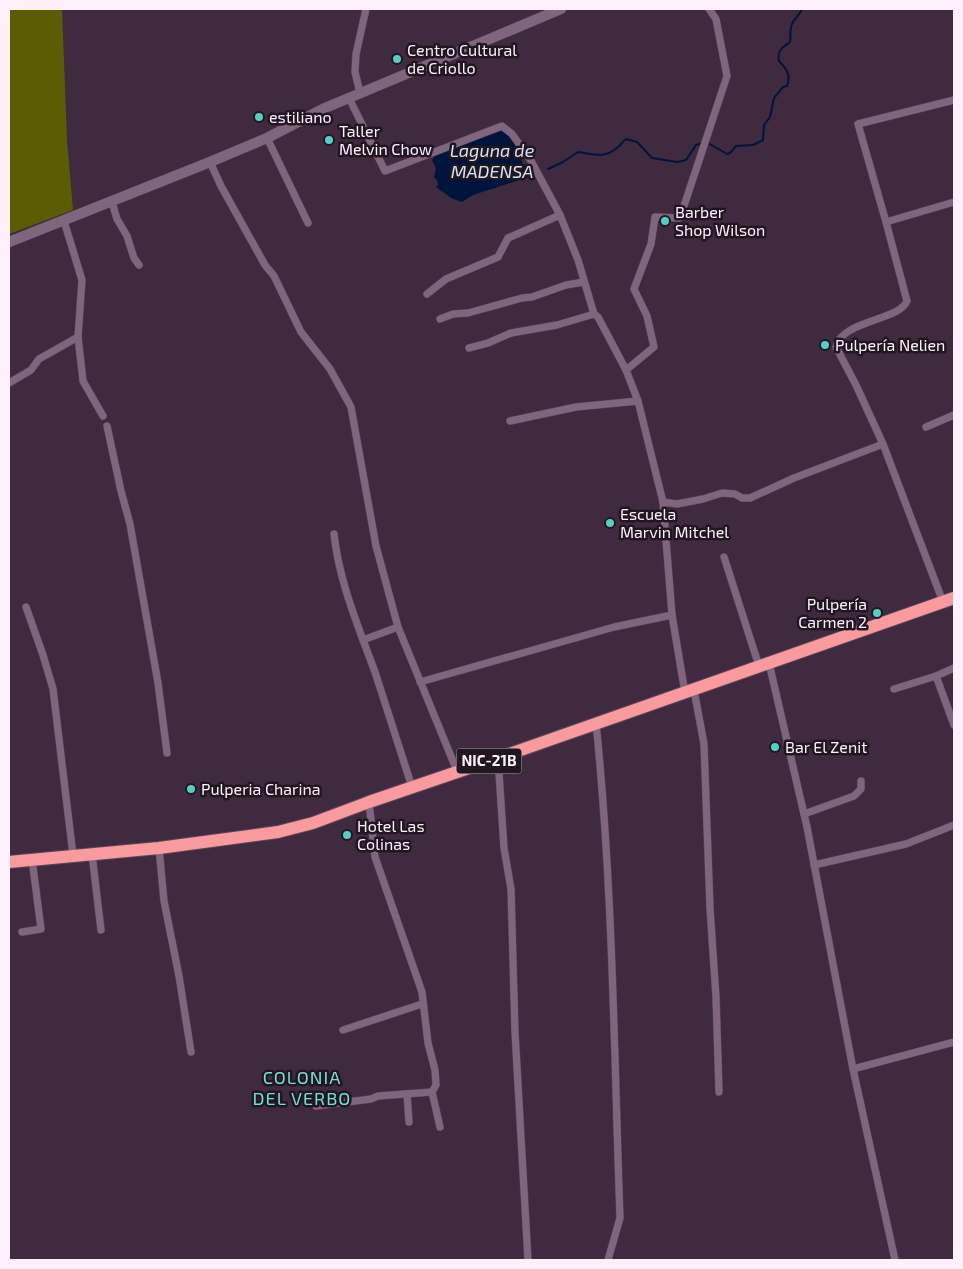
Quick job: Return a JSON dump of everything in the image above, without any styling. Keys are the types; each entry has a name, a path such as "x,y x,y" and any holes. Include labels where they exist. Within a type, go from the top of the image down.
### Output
{"highway":[{"name":"NIC-21B","path":"9,862 159,848 278,832 313,823 948,600"}],"street":[{"path":"360,94 355,72 356,54 366,9"},
{"path":"9,242 267,138 325,108 561,9"},
{"path":"626,370 654,347 647,316 634,289 651,244 655,218 680,218 726,76 716,19 709,9"},
{"path":"349,98 385,171 502,126 512,134 530,160 560,215 578,260 594,314 598,317 626,370 638,401 663,502 672,615 689,692 704,744 719,1092"},
{"path":"948,600 883,444 836,347 837,342 844,335 859,326 902,309 908,301 858,124 954,100"},
{"path":"267,138 308,223"},
{"path":"210,162 221,186 265,265 274,276 301,332 330,369 351,407 376,546 398,627 457,771"},
{"path":"112,202 117,219 128,236 134,258 139,265"},
{"path":"886,222 954,202"},
{"path":"427,294 446,280 498,257 508,238 560,215"},
{"path":"64,221 82,280 78,337 83,381 103,416"},
{"path":"440,319 453,314 468,313 532,297 566,285 584,282"},
{"path":"469,348 488,343 511,333 557,325 594,314"},
{"path":"9,384 31,370 39,360 78,337"},
{"path":"510,421 576,407 638,401"},
{"path":"926,428 954,415"},
{"path":"107,426 130,524 158,683 167,753"},
{"path":"663,502 677,504 722,493 750,498 794,478 883,444"},
{"path":"334,534 337,557 350,606 384,697 412,787"},
{"path":"724,558 764,665 804,814 853,1070 895,1260"},
{"path":"26,607 53,690 73,855"},
{"path":"420,682 614,627 672,615"},
{"path":"363,640 398,627"},
{"path":"894,689 936,676 954,668"},
{"path":"936,676 954,725"},
{"path":"596,724 604,799 610,908 620,1218 608,1260"},
{"path":"498,758 504,848 511,889 515,1032 528,1260"},
{"path":"804,814 854,796 862,789 861,781"},
{"path":"369,802 376,858 422,992 428,1044 435,1070 436,1085 432,1092 440,1128"},
{"path":"814,865 906,844 954,825"},
{"path":"159,848 164,901 179,976 191,1052"},
{"path":"92,854 101,930"},
{"path":"22,932 42,929 32,859"},
{"path":"343,1030 422,1004"},
{"path":"853,1070 954,1042"},
{"path":"316,1106 371,1099 378,1096 432,1092"},
{"path":"407,1094 409,1122"}],"shaded area":[{"path":"9,9 62,9 67,140 73,210 9,234"}],"water":[{"name":"Laguna de MADENSA","path":"501,131 510,137 523,164 531,166 535,175 473,195 462,202 453,199 436,187 438,185 437,180 434,178 436,168 432,160 435,156 467,142"}],"waterway":[{"path":"708,143 727,154 736,146 753,145 763,140 764,125 770,117 774,98 783,87 787,86 789,79 788,72 779,61 779,52 790,42 792,24 802,9"},
{"path":"548,169 578,152 598,155 608,154 626,139 637,142 652,158 677,162 686,160 696,145 703,143"}],"place":[{"name":"Centro Cultural de Criollo","path":"397,59"},
{"name":"estiliano","path":"259,117"},
{"name":"Taller Melvin Chow","path":"329,140"},
{"name":"Barber Shop Wilson","path":"665,221"},
{"name":"Pulpería Nelien","path":"825,345"},
{"name":"Escuela Marvin Mitchel","path":"610,523"},
{"name":"Pulpería Carmen 2","path":"877,613"},
{"name":"Bar El Zenit","path":"775,747"},
{"name":"Pulperia Charina","path":"191,789"},
{"name":"Hotel Las Colinas","path":"347,835"}],"district":[{"name":"COLONIA DEL VERBO","path":"302,1088"}]}
